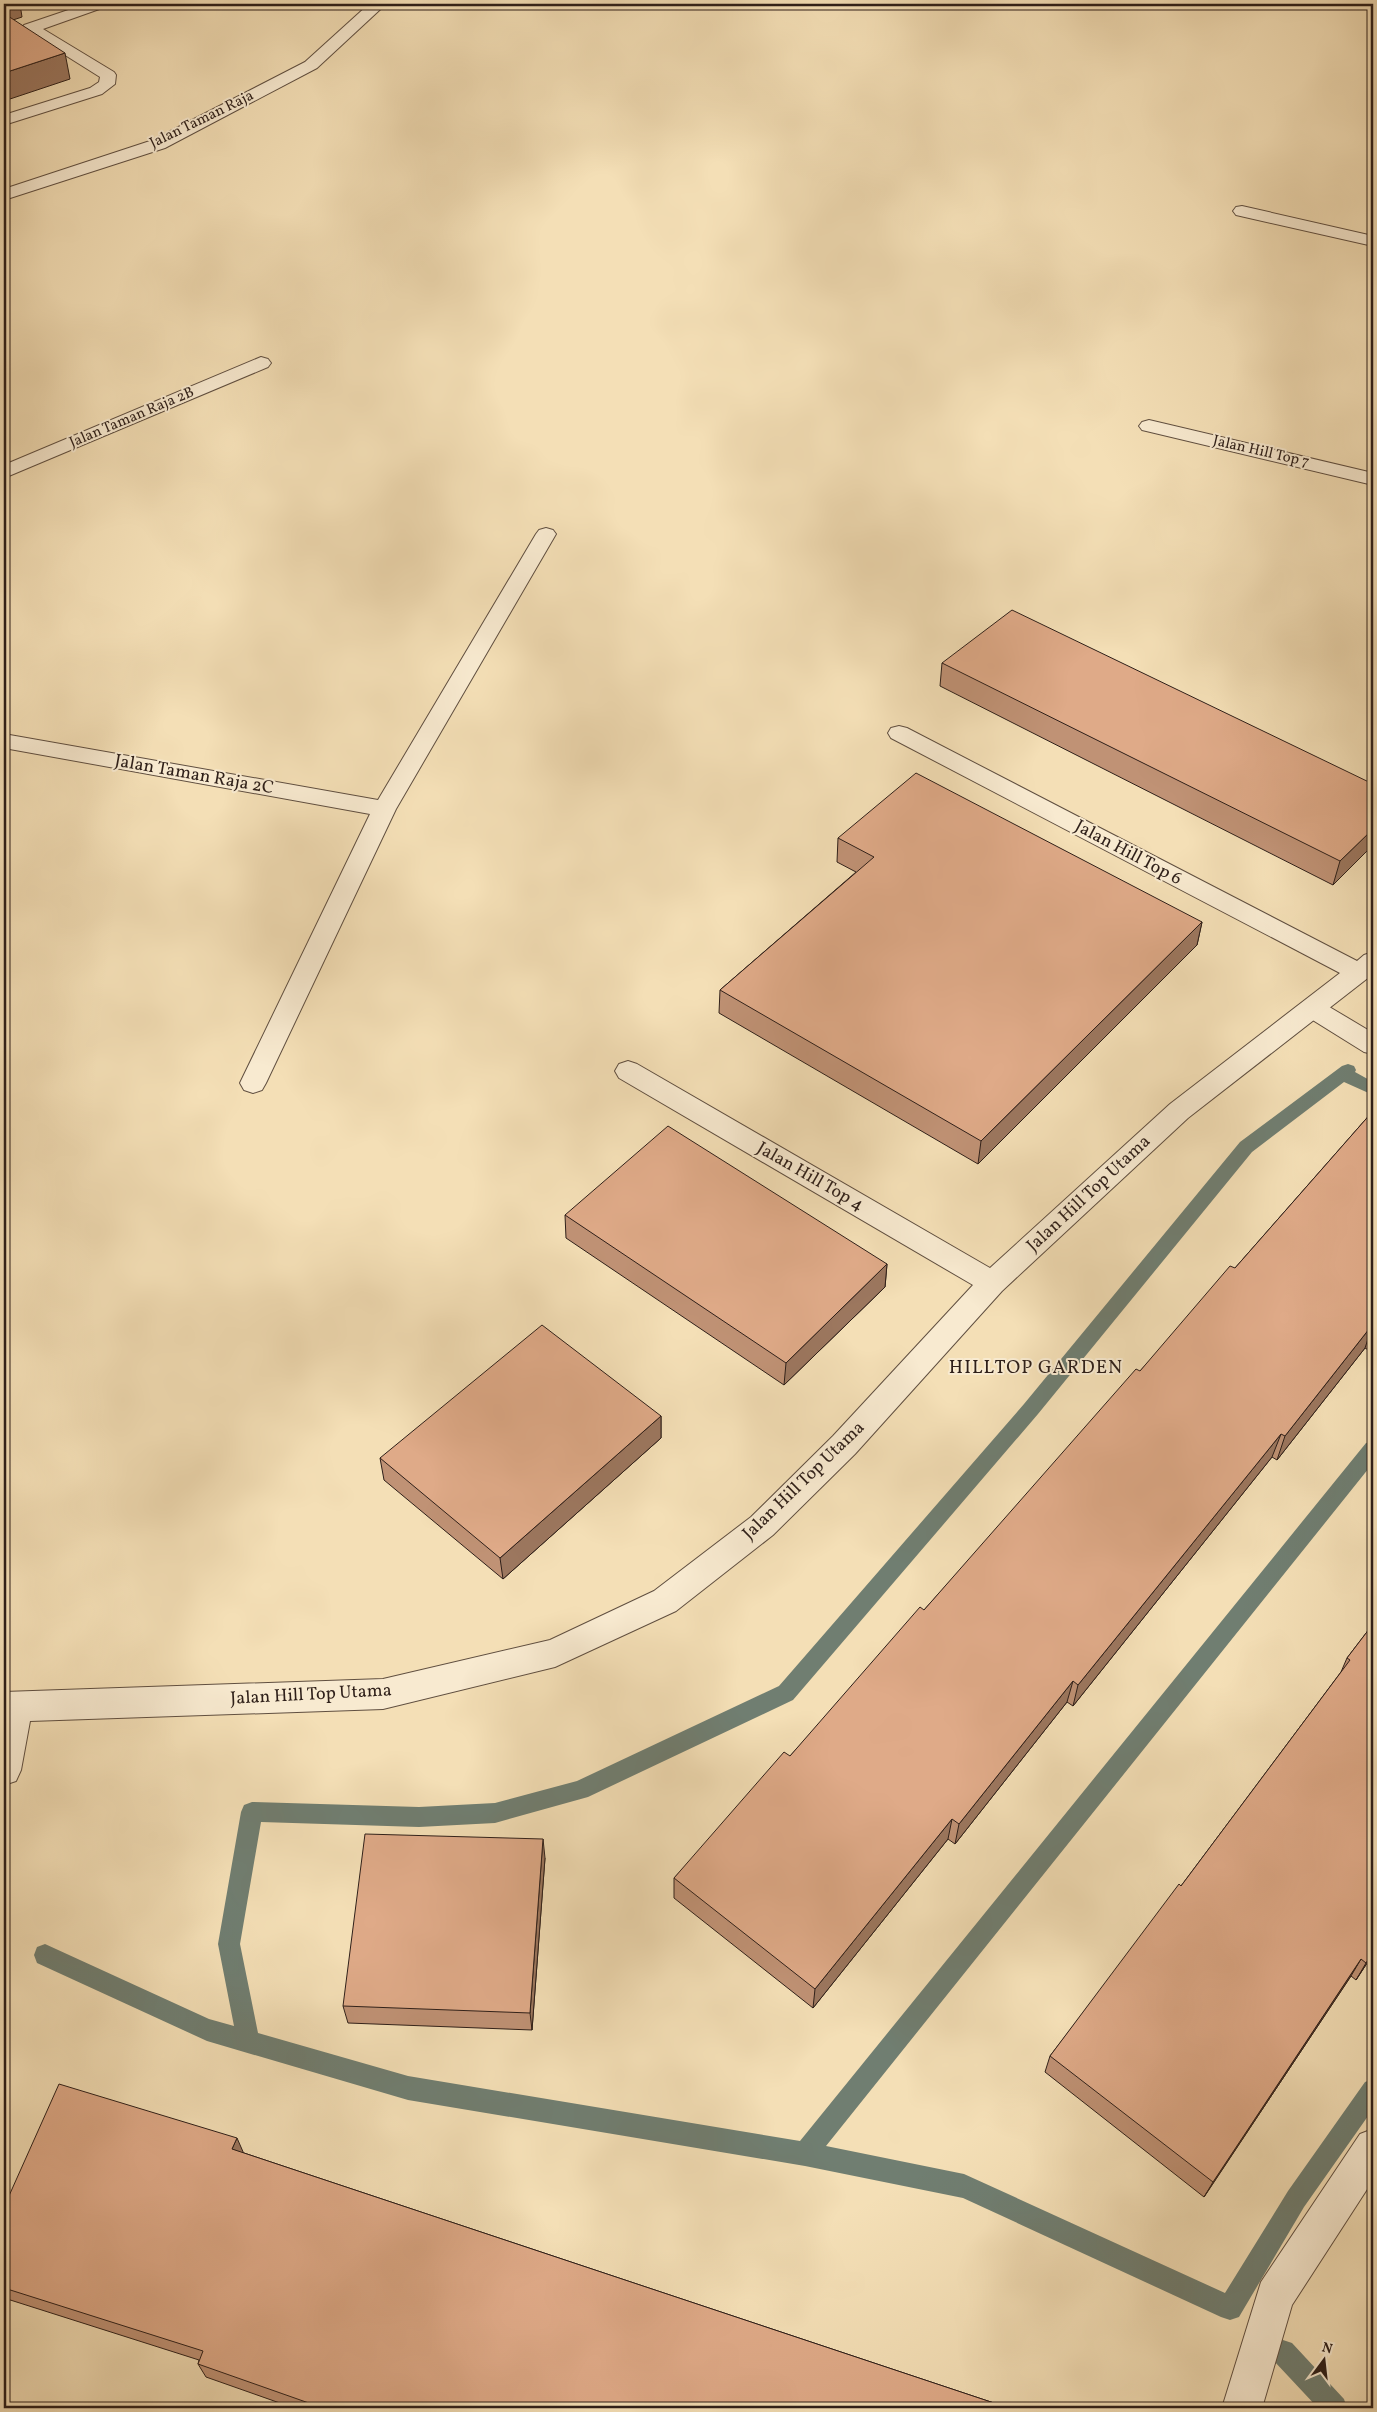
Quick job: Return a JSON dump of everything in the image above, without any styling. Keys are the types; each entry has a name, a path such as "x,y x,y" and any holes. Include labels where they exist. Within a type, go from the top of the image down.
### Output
{"street":[{"path":"12,34 100,4"},
{"name":"Jalan Taman Raja","path":"4,195 158,144 311,65 378,4"},
{"path":"4,120 96,91 106,84 108,75 30,28"},
{"path":"1242,211 1373,241"},
{"name":"Jalan Taman Raja 2B","path":"4,472 261,363"},
{"name":"Jalan Hill Top 7","path":"1149,426 1373,478"},
{"path":"253,1083 384,809 546,534"},
{"name":"Jalan Hill Top 6","path":"899,733 1365,966"},
{"name":"Jalan Taman Raja 2C","path":"4,742 384,809"},
{"name":"Jalan Hill Top Utama","path":"10,1707 383,1694 554,1654 665,1602 762,1526 844,1445 992,1283 1179,1111 1365,966"},
{"path":"1312,1008 1373,1045"},
{"name":"Jalan Hill Top 4","path":"628,1070 992,1283"},
{"path":"4,1770 10,1707"},
{"path":"1242,2408 1275,2296 1373,2147"}],"building":[{"path":"8,16 65,53 4,73 4,17"},
{"path":"1012,610 1373,784 1373,829 1340,861 942,663"},
{"path":"916,773 1202,922 981,1141 720,990 874,857 838,838"},
{"path":"1373,1111 1373,1324 1285,1436 1281,1434 1078,1685 1073,1681 959,1824 952,1819 815,1989 674,1878 784,1752 790,1756 920,1607 924,1610 1136,1369 1140,1371 1230,1266 1235,1268"},
{"path":"668,1126 887,1264 786,1363 565,1215"},
{"path":"542,1325 661,1416 500,1558 380,1458"},
{"path":"1373,1624 1373,1952 1366,1963 1361,1959 1213,2182 1050,2056 1179,1884 1181,1886 1350,1660 1347,1658"},
{"path":"365,1834 543,1839 530,2013 343,2006"},
{"path":"59,2084 237,2138 232,2149 1009,2408 323,2408 198,2364 203,2351 4,2288 4,2207"}],"waterway":[{"path":"249,2042 229,1944 252,1812 419,1817 495,1813 580,1790 786,1693 1031,1409 1246,1147 1348,1070"},
{"path":"1344,1074 1373,1089"},
{"path":"805,2154 1373,1449"},
{"path":"45,1955 207,2030 249,2042"},
{"path":"249,2042 408,2088 805,2154"},
{"path":"805,2154 964,2186 1230,2308 1296,2199 1373,2090"},
{"path":"1283,2352 1335,2408"}],"district":[{"name":"HILLTOP GARDEN","path":"1036,1368"}]}
